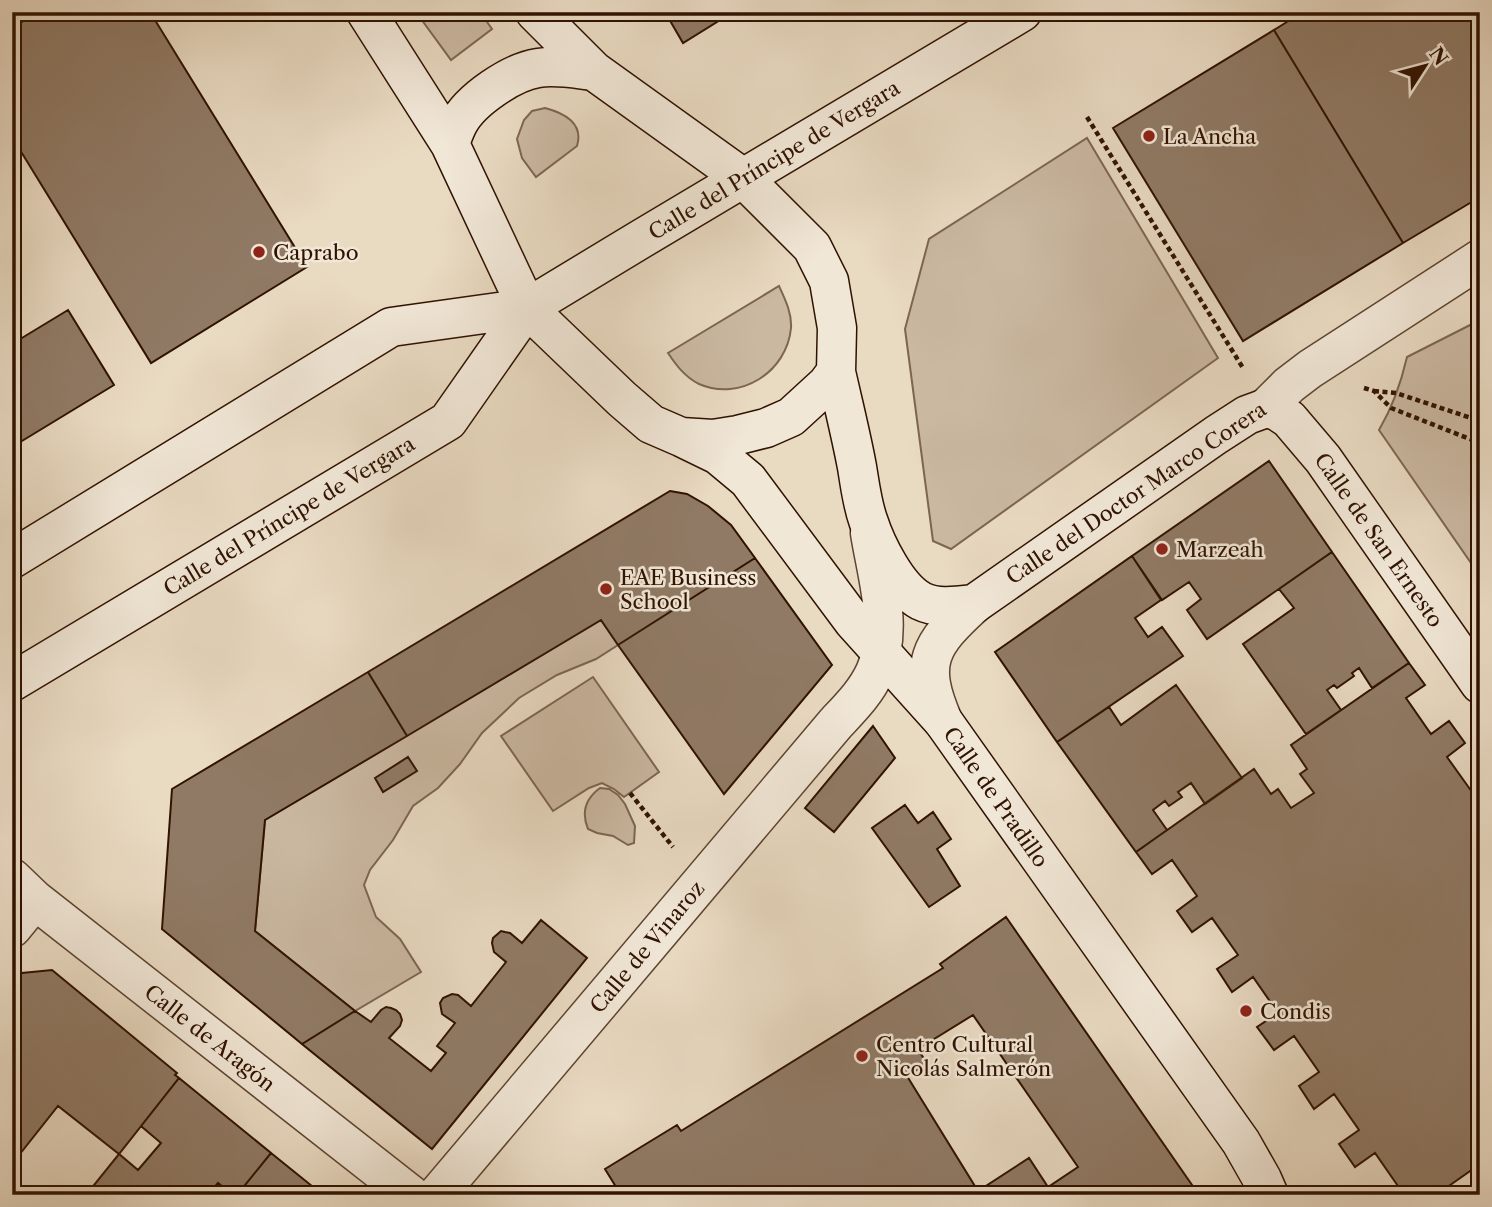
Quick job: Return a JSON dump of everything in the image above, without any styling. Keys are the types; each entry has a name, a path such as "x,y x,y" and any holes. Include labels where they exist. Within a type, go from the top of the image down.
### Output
{"street":[{"path":"366,12 450,145 527,308"},
{"path":"535,12 594,71 743,178 811,247 829,281 837,328 836,372 868,520 884,623 881,654"},
{"name":"Calle del Príncipe de Vergara","path":"12,559 391,327 527,308 1022,12"},
{"path":"450,145 459,121 492,89 514,76 537,68 594,71"},
{"name":"Calle del Doctor Marco Corera","path":"943,721 930,684 930,660 935,646 957,619 974,604 1216,435 1247,415 1266,408 1310,369 1480,259"},
{"name":"Calle del Príncipe de Vergara","path":"12,682 448,421 527,308"},
{"name":"Calle de Pradillo","path":"527,308 652,424 718,455 748,480 853,621 943,721 1241,1142 1260,1189"},
{"path":"681,437 713,439 766,428 791,417 827,384 836,372"},
{"name":"Calle de San Ernesto","path":"1266,408 1289,419 1323,459 1480,684"},
{"path":"868,520 891,568 908,591 918,599 935,606 974,604"},
{"name":"Calle de Vinaroz","path":"437,1195 858,699 875,672 881,654"},
{"name":"Calle de Aragón","path":"20,902 411,1195"}],"path":[{"path":"1087,117 1243,369"},
{"path":"1310,369 1374,391 1396,393 1480,421"},
{"path":"1374,391 1391,408 1480,443"},
{"path":"629,793 677,851"}],"shaded area":[{"path":"416,12 480,12 492,29 451,60"},
{"path":"545,108 571,120 578,131 577,146 536,177 522,158 517,139 524,120 532,111"},
{"path":"1087,138 1218,358 951,549 933,541 905,329 929,239"},
{"path":"779,286 791,322 788,344 781,358 759,379 745,386 715,389 689,378 668,353"},
{"path":"1480,320 1480,576 1379,430 1396,395 1407,357"},
{"path":"601,620 618,645 596,659 557,675 519,698 482,733 460,764 438,788 413,806 393,840 370,870 364,885 376,917 400,939 421,972 355,1011 255,931 265,820"},
{"path":"593,677 659,772 624,797 602,783 589,788 553,811 501,736"},
{"path":"600,788 609,789 625,804 635,826 634,843 628,845 613,836 588,829 586,806"}],"building":[{"path":"12,12 38,12 12,28"},
{"path":"38,12 150,12 307,267 151,363 12,137 12,28"},
{"path":"665,12 733,12 683,43"},
{"path":"1303,12 1480,12 1480,197 1403,243 1274,30"},
{"path":"1274,30 1403,243 1243,341 1113,128"},
{"path":"68,310 114,385 12,447 12,344"},
{"path":"1269,461 1332,552 1207,639 1187,610 1201,599 1189,582 1162,600 1132,556"},
{"name":"EAE Business School","path":"670,491 687,494 708,506 731,525 755,558 618,645 601,620 407,736 368,672"},
{"path":"1332,552 1409,663 1372,688 1359,668 1352,673 1354,676 1337,688 1334,685 1327,690 1341,710 1306,734 1243,644 1294,608 1279,589"},
{"path":"1132,556 1161,600 1135,618 1148,637 1162,627 1183,656 1057,742 995,652"},
{"path":"755,558 832,665 724,794 618,645"},
{"path":"1409,663 1425,685 1406,698 1431,734 1449,721 1465,743 1447,757 1472,792 1480,787 1480,1164 1436,1195 1392,1195 1400,1189 1375,1153 1355,1167 1339,1144 1359,1130 1334,1094 1314,1109 1299,1086 1319,1072 1294,1036 1274,1050 1257,1027 1278,1013 1253,977 1232,992 1217,969 1238,955 1212,918 1192,932 1177,911 1197,896 1172,860 1152,874 1136,852 1254,769 1271,794 1278,789 1291,808 1314,793 1300,774 1307,769 1291,745"},
{"path":"368,672 407,736 265,820 255,931 355,1011 302,1044 162,929 172,789"},
{"path":"1176,685 1242,778 1205,804 1191,783 1178,792 1182,797 1169,806 1165,801 1153,810 1167,830 1136,852 1057,742 1109,707 1121,725"},
{"path":"873,726 895,758 834,832 805,808"},
{"path":"408,757 417,771 383,792 375,778"},
{"path":"905,805 918,823 933,812 951,839 937,849 960,886 929,907 872,828"},
{"name":"Centro Cultural Nicolás Salmerón","path":"1006,917 1192,1185 1176,1195 621,1195 605,1169 677,1125 681,1131 943,968 940,964","holes":["973,1015 1078,1167 1048,1187 1029,1158 978,1191 907,1076 927,1064 918,1049"]},
{"path":"541,920 587,958 432,1149 302,1044 355,1011 371,1022 381,1010 391,1008 400,1014 402,1020 389,1038 431,1071 446,1053 437,1046 455,1023 442,1014 440,1003 443,998 452,994 458,995 471,1006 506,962 494,952 493,938 501,931 510,933 522,943"},
{"path":"52,970 177,1073 175,1075 179,1078 119,1154 58,1106 12,1164 12,986 22,973"},
{"path":"179,1078 271,1153 237,1195 233,1195 218,1183 208,1195 86,1195 119,1154 138,1170 161,1143 141,1126"},
{"path":"271,1153 323,1195 237,1195"}],"place":[{"name":"La Ancha","path":"1149,136"},
{"name":"Caprabo","path":"259,252"},
{"name":"Marzeah","path":"1162,549"},
{"name":"EAE Business School","path":"606,589"},
{"name":"Condis","path":"1246,1011"},
{"name":"Centro Cultural Nicolás Salmerón","path":"862,1056"}]}
